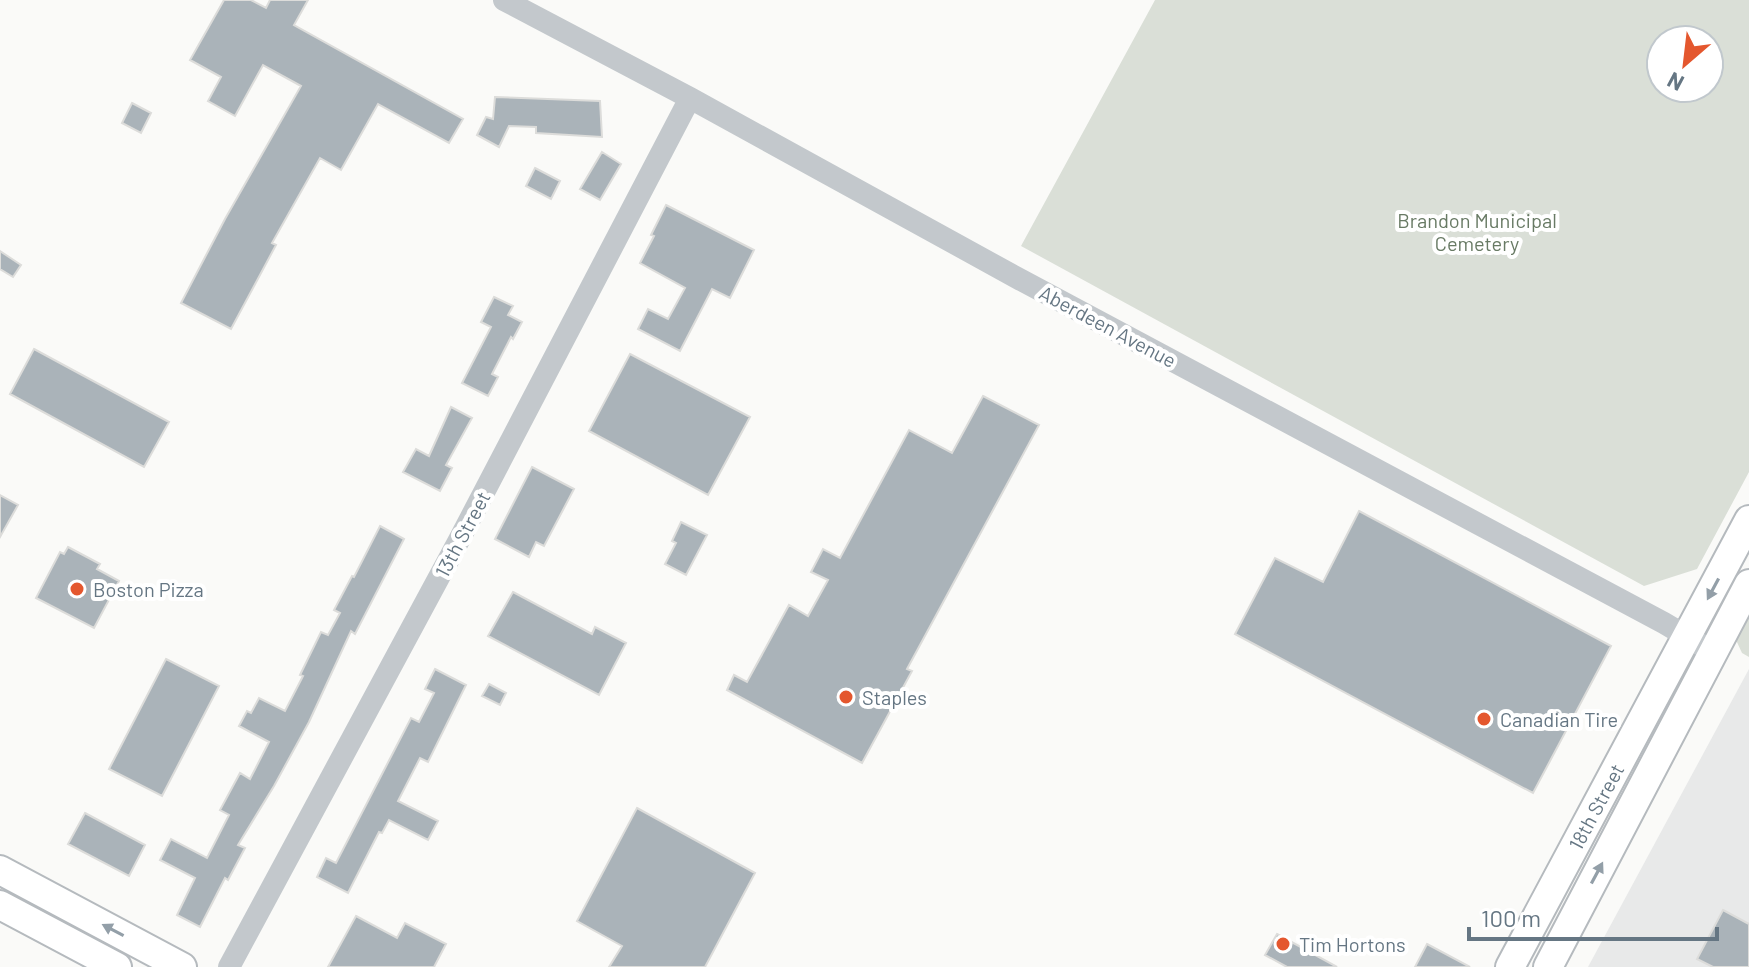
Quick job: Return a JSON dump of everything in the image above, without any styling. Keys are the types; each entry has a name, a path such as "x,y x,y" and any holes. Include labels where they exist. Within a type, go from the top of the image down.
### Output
{"main road":[{"name":"18th Street","path":"1510,967 1749,520"},
{"name":"18th Street","path":"1548,967 1749,584"},
{"path":"0,870 182,967"},
{"path":"0,905 117,967"}],"street":[{"name":"Aberdeen Avenue","path":"504,0 1713,652"},
{"name":"13th Street","path":"229,967 458,542 690,98"}],"shaded area":[{"path":"1749,669 1749,967 1588,967"}],"green space":[{"name":"Brandon Municipal Cemetery","path":"1155,0 1749,0 1749,472 1697,569 1644,586 1021,246"},
{"path":"1749,609 1749,657 1742,653 1736,640"}],"building":[{"path":"224,0 251,0 266,8 270,0 308,0 294,25 463,119 449,143 378,104 341,170 320,158 272,243 276,245 231,329 181,303 301,86 263,65 235,116 208,101 221,77 190,60"},
{"path":"495,97 600,101 602,137 536,133 536,127 509,126 499,147 477,135 486,117 493,119"},
{"path":"132,103 151,113 141,133 122,123"},
{"path":"602,152 621,164 600,200 580,189"},
{"path":"535,168 560,181 551,199 526,186"},
{"path":"666,205 754,250 730,298 712,289 680,351 638,329 648,309 668,319 685,288 640,263"},
{"path":"0,251 21,265 13,277 0,269"},
{"path":"494,297 513,306 508,315 522,322 492,374 498,377 488,396 462,383 491,327 481,322"},
{"path":"34,349 169,422 144,467 10,394"},
{"path":"630,354 750,417 708,495 589,431"},
{"path":"983,396 1039,425 907,669 912,671 862,763 727,690 734,675 747,682 789,605 808,616 828,580 811,572 823,549 840,558 909,430 952,453"},
{"path":"451,407 472,418 446,465 452,468 440,491 403,472 416,449 429,456"},
{"path":"532,467 574,489 544,546 536,542 529,557 495,539"},
{"path":"0,495 18,505 0,537"},
{"name":"Canadian Tire","path":"1359,511 1611,646 1533,793 1235,634 1275,558 1323,582"},
{"path":"681,522 707,535 686,575 665,564 676,543 672,541"},
{"path":"380,526 404,539 355,634 351,631 309,722 238,845 245,848 228,880 225,878 200,927 177,915 195,878 160,860 171,839 207,858 229,815 220,810 240,773 250,779 269,742 239,726 259,698 285,711 321,632 328,635 340,613 334,610"},
{"name":"Boston Pizza","path":"68,547 100,564 97,569 119,581 94,628 36,598 60,552 64,554"},
{"path":"513,592 592,634 595,627 626,643 599,695 488,636"},
{"path":"166,659 219,686 162,796 109,769"},
{"path":"435,669 466,685 428,762 420,758 398,801 438,821 428,840 389,820 382,833 379,832 348,893 317,877 326,858 336,863 411,718 419,722 434,693 425,689"},
{"path":"489,684 506,693 500,705 482,696"},
{"path":"637,808 755,873 705,967 609,967 622,946 577,921"},
{"path":"85,813 145,845 129,876 68,844"},
{"path":"1723,910 1749,924 1749,967 1713,967 1697,959"},
{"path":"356,916 397,938 405,923 446,944 434,967 328,967"},
{"name":"Tim Hortons","path":"1277,934 1337,967 1287,967 1265,955"},
{"path":"1427,944 1470,967 1415,967"}],"place":[{"name":"Boston Pizza","path":"77,589"},
{"name":"Staples","path":"846,697"},
{"name":"Canadian Tire","path":"1484,719"},
{"name":"Tim Hortons","path":"1283,944"}]}
